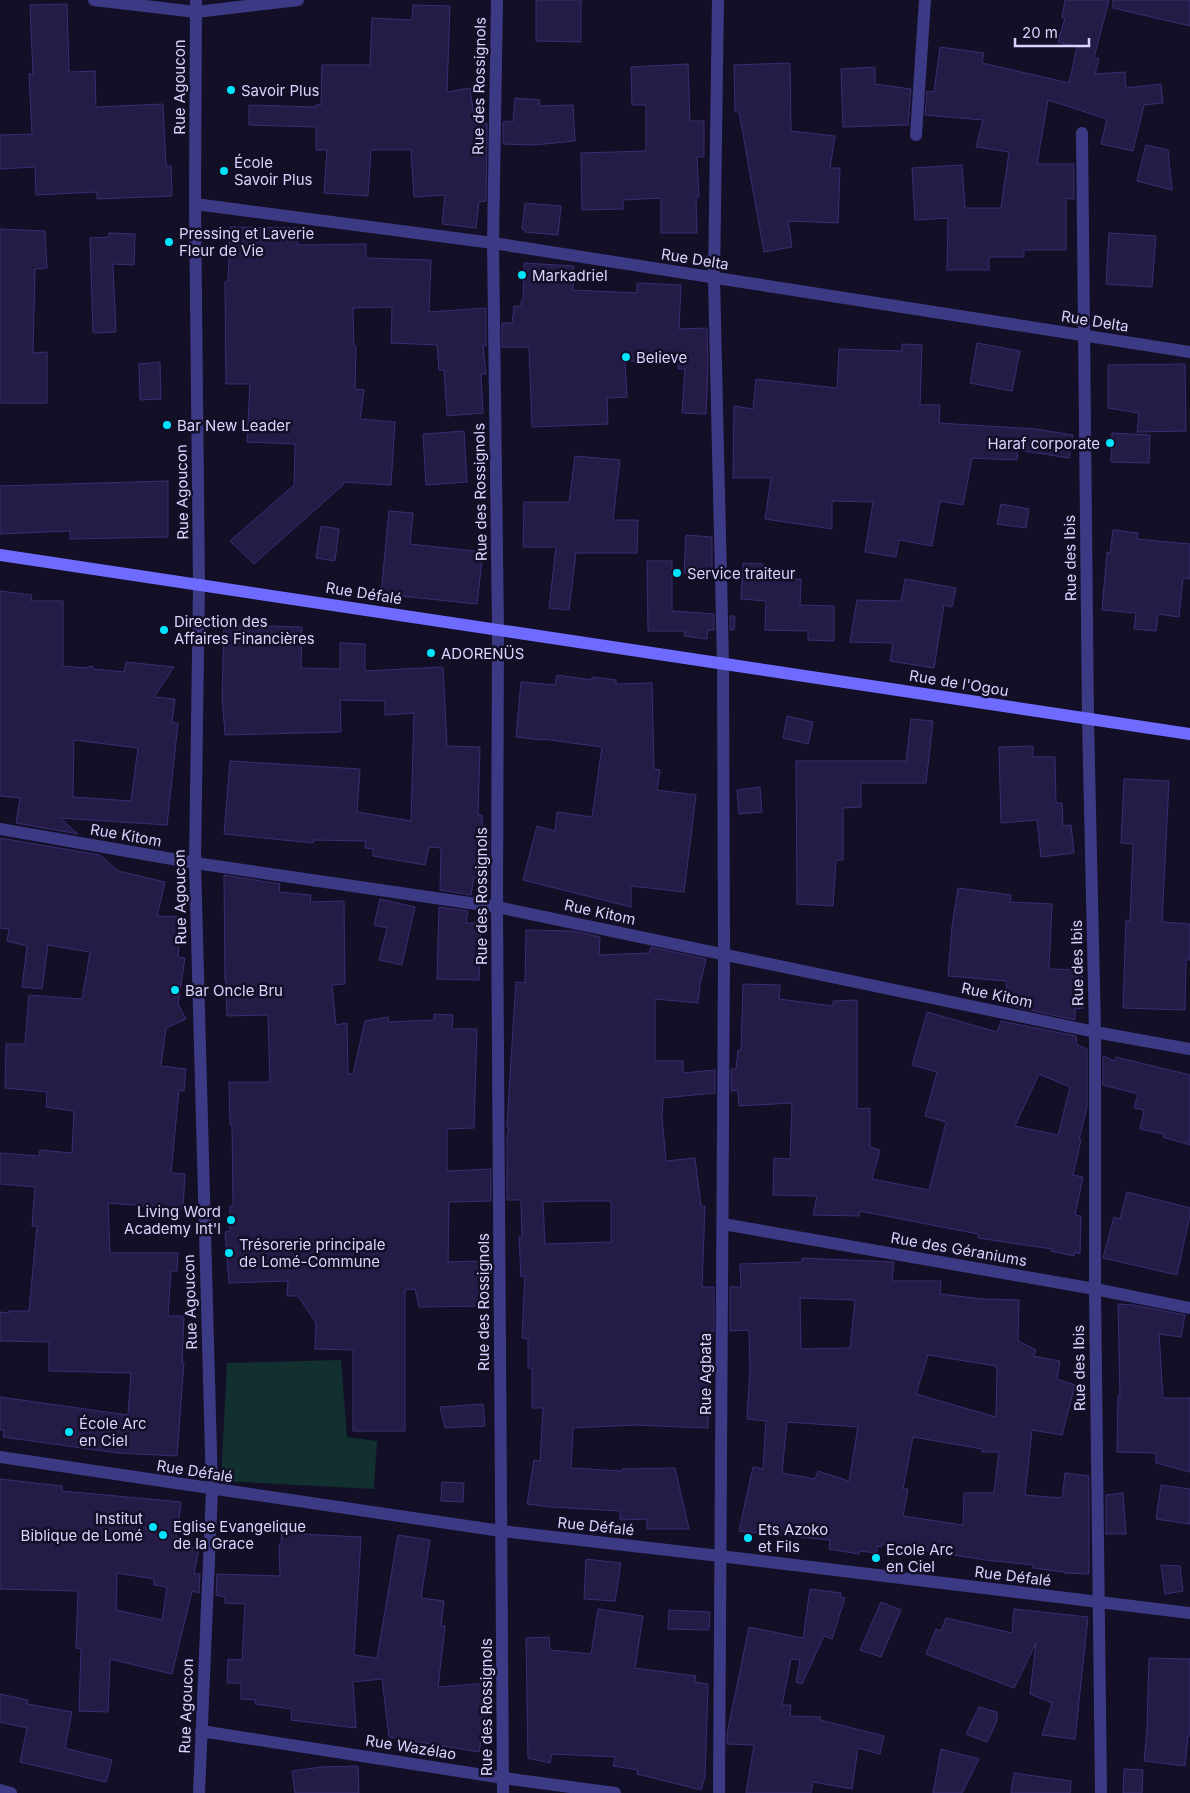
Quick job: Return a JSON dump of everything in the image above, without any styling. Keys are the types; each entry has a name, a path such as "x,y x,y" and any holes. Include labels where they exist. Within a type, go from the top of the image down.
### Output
{"street":[{"path":"94,0 196,6 298,0"},
{"name":"Rue des Rossignols","path":"497,0 493,243 498,630 497,907 502,1793"},
{"name":"Rue Agbata","path":"718,0 714,279 723,663 724,956 720,1793"},
{"path":"916,135 925,0"},
{"name":"Rue Agoucon","path":"196,6 195,204 199,585 195,863 212,1490 199,1793"},
{"name":"Rue des Ibis","path":"1082,133 1088,718 1095,1032 1095,1289 1101,1793"},
{"name":"Rue Delta","path":"195,204 493,243 1190,352"},
{"name":"Rue Défalé","path":"0,555 723,663"},
{"name":"Rue de l'Ogou","path":"723,663 1190,734"},
{"name":"Rue Kitom","path":"0,829 195,863 497,907 724,956 1095,1032 1190,1049"},
{"name":"Rue des Géraniums","path":"723,1224 1095,1289 1190,1308"},
{"name":"Rue Défalé","path":"0,1457 212,1490 501,1531 1190,1613"},
{"name":"Rue Wazélao","path":"201,1731 503,1778 615,1793"},
{"path":"0,1790 11,1793"}],"green space":[{"path":"341,1360 347,1437 377,1441 374,1489 221,1481 227,1363"}],"building":[{"path":"536,0 581,0 581,42 536,41"},
{"path":"1065,0 1109,0 1094,58 1099,59 1095,74 1125,72 1126,88 1161,84 1163,103 1144,105 1133,151 1101,144 1107,119 1048,100 1037,164 1074,164 1074,199 1066,198 1066,250 1024,250 1024,257 989,257 989,270 947,270 948,218 915,220 912,168 962,165 965,208 1001,208 1009,152 976,147 983,120 925,115 927,91 934,92 940,47 984,53 982,63 1069,83 1077,47 1058,42 1065,18 1062,18"},
{"path":"1113,0 1190,0 1190,26 1113,8"},
{"path":"67,4 69,72 95,71 96,107 163,104 166,166 171,166 172,196 97,199 97,192 36,195 35,167 0,169 0,135 32,134 29,74 33,74 30,5"},
{"path":"413,5 450,6 447,92 470,88 475,124 487,123 486,201 479,202 476,228 442,224 445,195 414,197 411,150 371,150 368,196 324,193 327,150 316,150 316,127 249,125 249,105 316,107 316,105 321,105 322,65 370,65 372,18 412,20"},
{"path":"790,63 791,131 835,136 830,168 840,168 838,223 788,221 792,247 764,252 739,112 735,112 734,65"},
{"path":"688,64 690,121 704,121 704,157 697,157 699,197 696,197 697,233 661,233 661,198 623,200 623,209 582,210 581,153 646,151 646,105 632,105 631,67"},
{"path":"875,67 875,84 911,89 908,125 843,127 841,69"},
{"path":"515,98 540,100 539,106 573,105 575,141 534,145 503,144 503,122 513,121"},
{"path":"1146,145 1168,150 1172,190 1137,181"},
{"path":"525,203 561,206 558,235 525,232 522,229"},
{"path":"230,227 298,228 298,245 366,244 366,258 431,260 429,312 486,308 486,346 483,346 486,374 481,374 483,413 447,416 444,370 439,370 437,345 391,343 392,307 353,308 354,346 356,346 355,389 364,390 360,419 395,422 391,485 343,482 343,485 254,564 230,541 294,485 295,444 247,442 250,384 226,384 225,282 228,281"},
{"path":"0,229 45,231 47,268 35,269 33,353 47,352 47,403 0,403"},
{"path":"109,233 135,234 134,265 113,264 116,332 93,333 90,238 109,237"},
{"path":"1109,233 1156,236 1152,287 1106,284"},
{"path":"524,263 574,266 573,290 637,293 637,283 681,285 679,329 707,328 706,414 682,413 685,369 678,369 678,363 627,361 625,362 627,397 607,398 608,424 532,427 529,347 502,347 502,323 512,323 514,306 521,306 521,301 523,301"},
{"path":"977,343 1020,351 1012,391 970,383"},
{"path":"902,344 922,345 920,405 940,405 939,423 1036,429 1073,435 1069,458 1018,450 1017,460 972,458 963,505 940,501 932,546 899,540 896,557 865,552 873,502 832,501 832,529 765,519 771,478 733,478 734,406 753,409 756,379 837,388 839,349 902,351"},
{"path":"160,362 161,399 140,400 139,364"},
{"path":"1185,364 1186,431 1137,432 1139,413 1108,408 1108,365"},
{"path":"464,431 467,482 426,485 423,434"},
{"path":"1112,433 1150,435 1149,463 1111,462"},
{"path":"575,456 620,460 613,520 638,520 637,553 576,553 569,610 549,608 556,547 523,547 524,502 569,502"},
{"path":"168,481 168,537 70,539 70,531 0,534 0,486"},
{"path":"1001,504 1029,509 1026,528 997,524"},
{"path":"389,511 413,513 410,544 483,552 477,604 381,594"},
{"path":"321,526 339,529 335,561 316,558"},
{"path":"1113,530 1138,533 1137,539 1190,544 1190,579 1183,578 1179,617 1158,614 1156,631 1134,629 1136,613 1102,610 1107,552 1110,553"},
{"path":"686,535 712,537 712,574 684,573"},
{"path":"647,561 672,561 672,611 714,614 714,630 708,630 707,639 684,636 685,631 648,631"},
{"path":"743,563 763,564 762,578 801,579 800,605 834,606 834,641 808,640 808,631 765,630 766,601 741,599"},
{"path":"905,579 956,588 952,607 944,605 934,668 890,661 893,643 850,642 857,600 901,601"},
{"path":"0,591 32,595 31,601 63,601 63,666 84,668 92,666 93,669 124,672 126,662 174,667 154,697 175,699 172,723 178,723 167,825 60,818 78,834 16,823 20,798 0,796","holes":["74,740 138,748 131,801 73,797"]},
{"path":"730,616 735,616 734,630 730,630"},
{"path":"224,625 302,627 301,668 340,669 340,643 365,644 365,671 443,667 447,746 480,747 478,815 482,815 483,839 489,840 489,856 484,880 474,877 471,895 440,890 441,848 429,847 425,865 373,856 373,849 365,848 366,841 314,840 313,843 224,834 230,761 360,769 357,812 411,821 414,713 385,715 385,701 340,700 341,732 225,735 222,696"},
{"path":"557,675 592,680 592,677 616,680 616,684 652,683 654,769 660,770 657,790 696,795 684,892 631,886 631,907 523,880 537,826 555,831 557,812 592,817 602,747 516,737 521,682 555,685"},
{"path":"787,716 813,722 808,744 783,738"},
{"path":"911,719 933,721 926,783 861,783 861,807 843,808 843,860 836,860 833,906 797,904 796,761 906,761"},
{"path":"1033,746 1033,757 1055,757 1056,803 1062,803 1063,826 1071,825 1074,853 1041,857 1037,820 1001,823 999,747"},
{"path":"1124,779 1169,781 1162,922 1190,924 1190,960 1186,960 1185,1010 1123,1008 1126,920 1130,921 1133,844 1121,843"},
{"path":"760,787 762,812 739,814 737,790"},
{"path":"0,838 100,855 118,871 165,882 157,916 181,917 178,957 185,958 178,1004 186,1019 166,1028 161,1066 186,1069 184,1091 179,1090 171,1173 185,1174 183,1209 108,1203 110,1253 178,1253 177,1271 171,1271 168,1316 184,1316 182,1362 184,1362 177,1456 118,1453 3,1437 4,1430 0,1430 0,1397 128,1415 131,1373 49,1371 49,1342 0,1341 0,1312 29,1311 37,1226 32,1226 35,1187 0,1184 0,1153 39,1156 40,1150 72,1153 74,1111 46,1107 47,1092 5,1088 6,1044 25,1044 29,995 82,999 90,952 48,945 42,989 22,987 27,946 7,941 9,929 0,928"},
{"path":"224,875 280,884 279,892 311,895 310,902 344,901 345,984 332,985 336,1025 347,1023 348,1074 353,1074 365,1021 388,1017 389,1022 434,1020 434,1014 453,1015 452,1029 477,1029 474,1128 447,1129 447,1171 491,1169 491,1201 449,1202 448,1262 478,1261 478,1276 487,1275 488,1306 419,1307 415,1289 405,1290 405,1431 353,1431 353,1350 315,1349 316,1323 298,1296 287,1296 288,1281 229,1283 225,1232 230,1231 230,1206 233,1206 232,1125 230,1125 229,1082 270,1082 268,1015 227,1016"},
{"path":"958,888 1011,895 1010,902 1052,904 1049,969 1082,970 1084,1008 1075,1009 1075,1020 1007,1005 1006,981 948,976 952,927"},
{"path":"380,899 415,907 402,965 379,960 387,928 374,925"},
{"path":"439,907 468,911 466,923 481,923 479,980 437,979"},
{"path":"526,930 574,931 600,937 599,955 649,953 651,947 706,959 698,1003 655,999 655,1061 683,1061 683,1073 715,1070 715,1093 663,1098 662,1117 666,1161 695,1158 701,1206 705,1206 702,1287 714,1287 714,1332 710,1332 709,1340 708,1428 634,1425 573,1428 571,1468 622,1471 622,1469 675,1468 689,1529 647,1529 647,1519 620,1520 620,1511 527,1504 534,1460 540,1461 543,1408 532,1408 532,1368 528,1368 528,1339 522,1338 525,1276 521,1277 519,1237 522,1237 521,1200 507,1200 507,1135 509,1128 507,1128 507,1123 516,982 525,983","holes":["611,1201 611,1242 545,1244 543,1202"]},
{"path":"743,984 780,985 779,999 833,1006 833,1001 857,1000 857,1109 870,1108 870,1147 880,1150 872,1179 929,1190 946,1122 925,1116 937,1072 912,1065 927,1012 997,1032 1001,1021 1076,1036 1077,1045 1087,1049 1087,1107 1073,1175 1083,1177 1075,1215 1081,1216 1080,1254 1075,1252 1074,1256 1051,1251 1052,1249 978,1238 978,1234 860,1211 859,1216 813,1215 817,1196 773,1195 774,1158 790,1159 792,1103 739,1106 738,1090 731,1091 731,1069 736,1069 738,1050 741,1050","holes":["1039,1074 1070,1087 1058,1135 1015,1126"]},
{"path":"1103,1056 1115,1061 1116,1057 1190,1075 1190,1145 1163,1137 1164,1134 1140,1129 1144,1110 1134,1108 1138,1094 1103,1085"},
{"path":"1127,1192 1190,1208 1177,1275 1103,1258 1114,1217 1120,1219"},
{"path":"802,1258 894,1262 892,1281 941,1281 940,1294 983,1299 1019,1300 1018,1341 1036,1350 1033,1356 1060,1361 1057,1379 1075,1385 1062,1435 1032,1430 1025,1495 1062,1498 1065,1473 1089,1476 1089,1574 1064,1573 1033,1568 1033,1565 985,1560 882,1544 881,1547 877,1546 877,1553 859,1551 859,1554 829,1549 830,1540 739,1531 753,1467 763,1469 766,1421 747,1419 750,1368 749,1330 730,1331 730,1287 741,1287 740,1264 802,1262","holes":["800,1298 855,1300 850,1348 801,1349","928,1355 996,1366 997,1368 996,1417 916,1394","787,1422 858,1427 849,1481 818,1471 815,1479 782,1473","913,1437 982,1449 982,1452 999,1452 994,1493 964,1493 963,1525 903,1516 908,1489 903,1489"]},
{"path":"1118,1304 1134,1305 1185,1315 1181,1337 1159,1334 1163,1398 1190,1398 1190,1472 1156,1463 1156,1453 1117,1452 1118,1396 1120,1396"},
{"path":"483,1404 485,1426 445,1428 440,1407"},
{"path":"0,1479 62,1486 62,1491 181,1502 176,1544 199,1548 194,1574 200,1574 199,1593 192,1591 172,1674 110,1659 108,1712 79,1711 81,1649 76,1648 78,1591 0,1589","holes":["117,1573 154,1579 154,1585 167,1587 162,1620 116,1610"]},
{"path":"442,1482 464,1483 463,1502 441,1501"},
{"path":"1161,1485 1190,1489 1190,1524 1156,1519"},
{"path":"1123,1493 1126,1534 1106,1534 1106,1495"},
{"path":"282,1523 302,1524 301,1534 361,1537 354,1655 377,1658 398,1535 430,1540 421,1598 444,1601 441,1626 445,1626 438,1687 489,1683 490,1698 479,1752 389,1737 382,1679 353,1682 356,1728 291,1720 292,1709 255,1704 256,1700 241,1699 241,1683 227,1683 228,1659 242,1660 245,1604 225,1603 225,1597 216,1595 217,1574 280,1576 279,1545 281,1544"},
{"path":"586,1559 621,1563 615,1601 584,1599"},
{"path":"1161,1565 1180,1566 1183,1591 1165,1594"},
{"path":"810,1589 841,1593 840,1597 845,1598 832,1639 824,1636 802,1684 796,1682 800,1660 791,1659 782,1705 791,1705 790,1716 821,1717 820,1720 884,1736 880,1754 858,1748 852,1789 813,1782 811,1793 746,1793 754,1745 727,1744 727,1734 749,1627 803,1638"},
{"path":"881,1602 901,1610 881,1657 860,1650"},
{"path":"598,1609 643,1616 635,1668 696,1676 695,1682 708,1684 705,1777 701,1790 637,1774 638,1770 613,1766 615,1757 552,1754 550,1763 528,1758 526,1638 549,1637 550,1650 591,1654"},
{"path":"1014,1609 1088,1617 1075,1739 1042,1735 1052,1703 1030,1694 1036,1643 1014,1688 926,1654 936,1629 941,1631 946,1618 1012,1633"},
{"path":"669,1610 710,1612 709,1630 668,1629"},
{"path":"1149,1658 1190,1659 1190,1736 1188,1736 1185,1766 1144,1761"},
{"path":"0,1694 28,1700 27,1704 72,1712 65,1748 112,1760 106,1782 20,1762 27,1728 0,1722"},
{"path":"979,1707 997,1712 997,1721 987,1742 966,1734"},
{"path":"941,1749 979,1759 962,1793 933,1793"},
{"path":"358,1766 359,1793 295,1793 292,1771 321,1767"},
{"path":"1124,1769 1143,1770 1142,1793 1123,1793"},
{"path":"1014,1773 1071,1781 1070,1793 1011,1793"}],"place":[{"name":"Savoir Plus","path":"231,90"},
{"name":"École Savoir Plus","path":"224,171"},
{"name":"Pressing et Laverie Fleur de Vie","path":"169,242"},
{"name":"Markadriel","path":"522,275"},
{"name":"Believe","path":"626,357"},
{"name":"Bar New Leader","path":"167,425"},
{"name":"Haraf corporate","path":"1110,443"},
{"name":"Service traiteur","path":"677,573"},
{"name":"Direction des Affaires Financières","path":"164,630"},
{"name":"ADORENÜS","path":"431,653"},
{"name":"Bar Oncle Bru","path":"175,990"},
{"name":"Living Word Academy Int'l","path":"231,1220"},
{"name":"Trésorerie principale de Lomé-Commune","path":"229,1253"},
{"name":"École Arc en Ciel","path":"69,1432"},
{"name":"Institut Biblique de Lomé","path":"153,1527"},
{"name":"Eglise Evangelique de la Grace","path":"163,1535"},
{"name":"Ets Azoko et Fils","path":"748,1538"},
{"name":"Ecole Arc en Ciel","path":"876,1558"}]}
